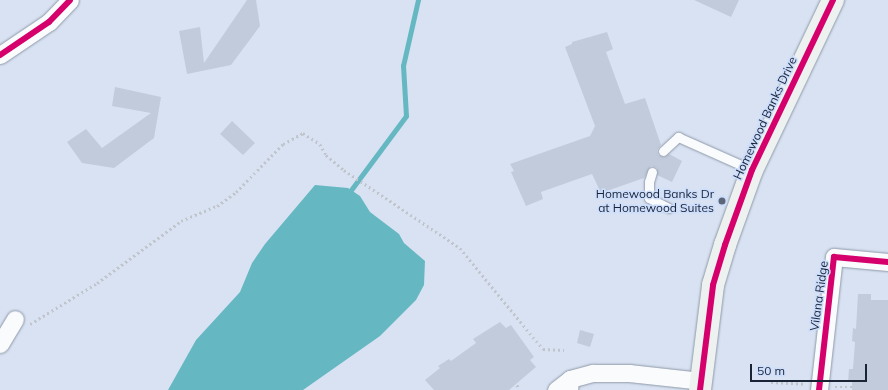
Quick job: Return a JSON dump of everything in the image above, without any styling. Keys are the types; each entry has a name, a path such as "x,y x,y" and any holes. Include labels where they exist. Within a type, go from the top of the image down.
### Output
{"street":[{"path":"0,55 49,22 70,0"},
{"name":"Homewood Banks Drive","path":"701,386 713,285 752,170 833,0"},
{"name":"Vilana Ridge","path":"818,387 834,257 888,262"},
{"path":"556,390 593,373 629,373 701,386"}],"lane":[{"path":"663,151 678,137 752,170"},
{"path":"652,172 649,182 649,198 669,208"}],"path":[{"path":"8,331 34,323 97,283 181,221 217,206 236,192 283,144 303,133 320,144 326,154 348,172 464,252 543,349 564,350"},
{"path":"771,382 818,387 852,387"},
{"path":"517,384 519,388"}],"water":[{"path":"315,185 348,188 360,196 370,212 399,234 404,243 425,261 424,285 416,300 380,336 303,390 168,390 196,340 240,292 252,263 265,244"}],"building":[{"path":"247,0 256,0 260,26 231,65 187,74 179,31 200,27 204,63"},
{"path":"694,0 739,0 731,17"},
{"path":"607,32 613,49 606,52 625,104 645,98 661,145 657,150 658,155 664,157 669,154 682,161 672,182 657,175 657,168 651,166 644,178 601,193 592,174 541,192 543,199 526,206 511,172 514,171 510,164 590,136 595,126 565,47 572,44 572,42"},
{"path":"115,87 161,97 154,138 114,168 82,163 67,142 86,129 102,148 151,113 112,106"},
{"path":"232,121 255,143 243,155 220,134"},
{"path":"858,294 871,294 871,300 888,300 888,390 852,390 852,382 848,382 849,369 853,369 855,342 852,341 853,328 856,329"},
{"path":"500,322 506,328 511,325 534,357 530,360 536,367 509,390 434,390 425,380 440,368 438,366 449,359 451,361 476,343 473,339"},
{"path":"580,330 594,334 590,347 577,343"}],"waterway":[{"path":"351,190 406,116 403,66 418,0"}],"cycle path":[{"path":"0,55 49,22 70,0"},
{"path":"700,390 713,285 725,245 752,170 833,0"},
{"path":"819,390 834,257 888,262"}],"place":[{"name":"Homewood Banks Dr at Homewood Suites","path":"722,201"}]}
